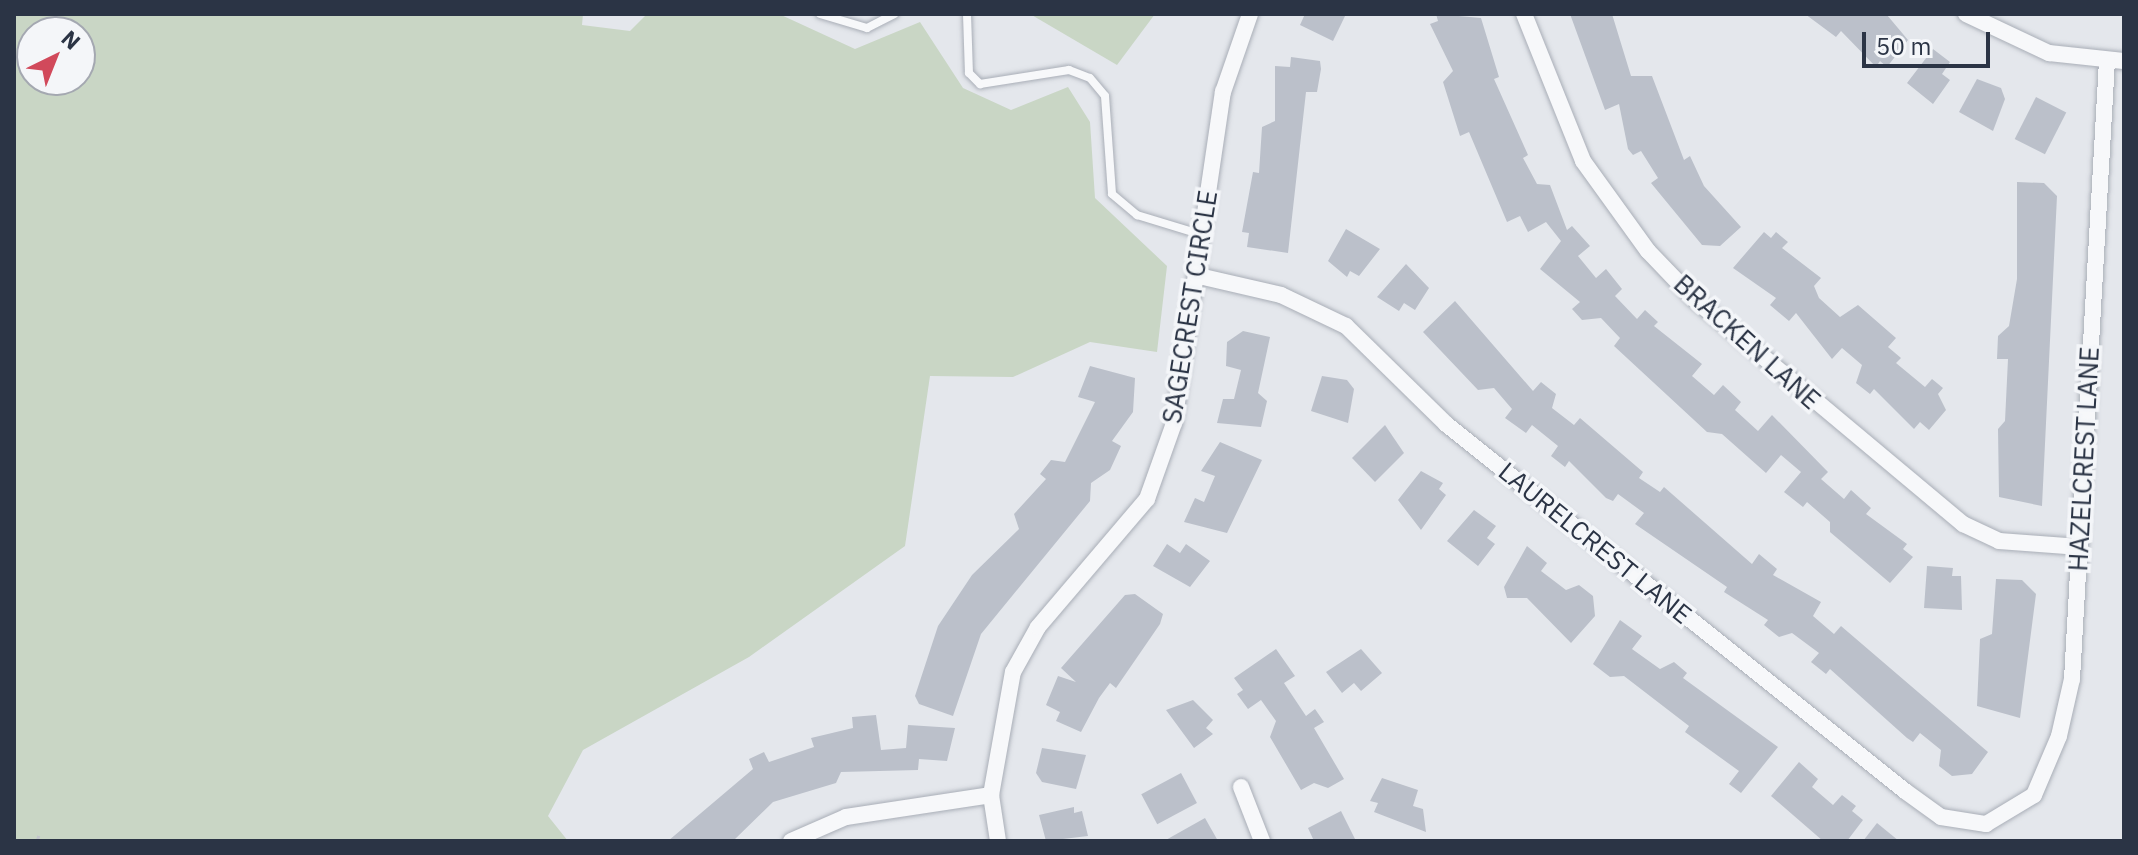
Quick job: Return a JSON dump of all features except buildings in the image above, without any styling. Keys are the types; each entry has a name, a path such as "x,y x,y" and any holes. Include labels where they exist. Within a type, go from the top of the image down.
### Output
{"street":[{"name":"SAGECREST CIRCLE","path":"998,841 991,795 1013,672 1038,627 1147,499 1174,423 1199,276 1223,92 1250,14"},
{"name":"BRACKEN LANE","path":"1524,14 1583,161 1648,251 1694,299 1963,524 1999,541 2080,547"},
{"path":"1966,14 2014,42 2115,61"},
{"name":"HAZELCREST LANE","path":"1986,824 2034,795 2059,736 2072,679 2115,61"},
{"name":"LAURELCREST LANE","path":"1199,276 1281,295 1346,326 1446,424 1905,791 1941,817 1986,824"},
{"path":"1241,787 1262,841"},
{"path":"791,841 846,817 991,795"}],"lane":[{"path":"820,14 867,28 895,14"},
{"path":"967,14 969,73 980,84 1069,70 1090,78 1105,96 1112,194 1137,215 1204,236"}],"path":[{"path":"37,841 39,835"}],"green space":[{"path":"14,14 583,14 582,25 630,31 647,14 779,14 855,49 920,22 963,88 1011,110 1068,87 1090,122 1095,198 1167,266 1157,352 1090,342 1013,377 930,376 905,546 749,657 583,750 548,816 568,841 14,841"},
{"path":"1030,14 1155,14 1117,65"}]}
